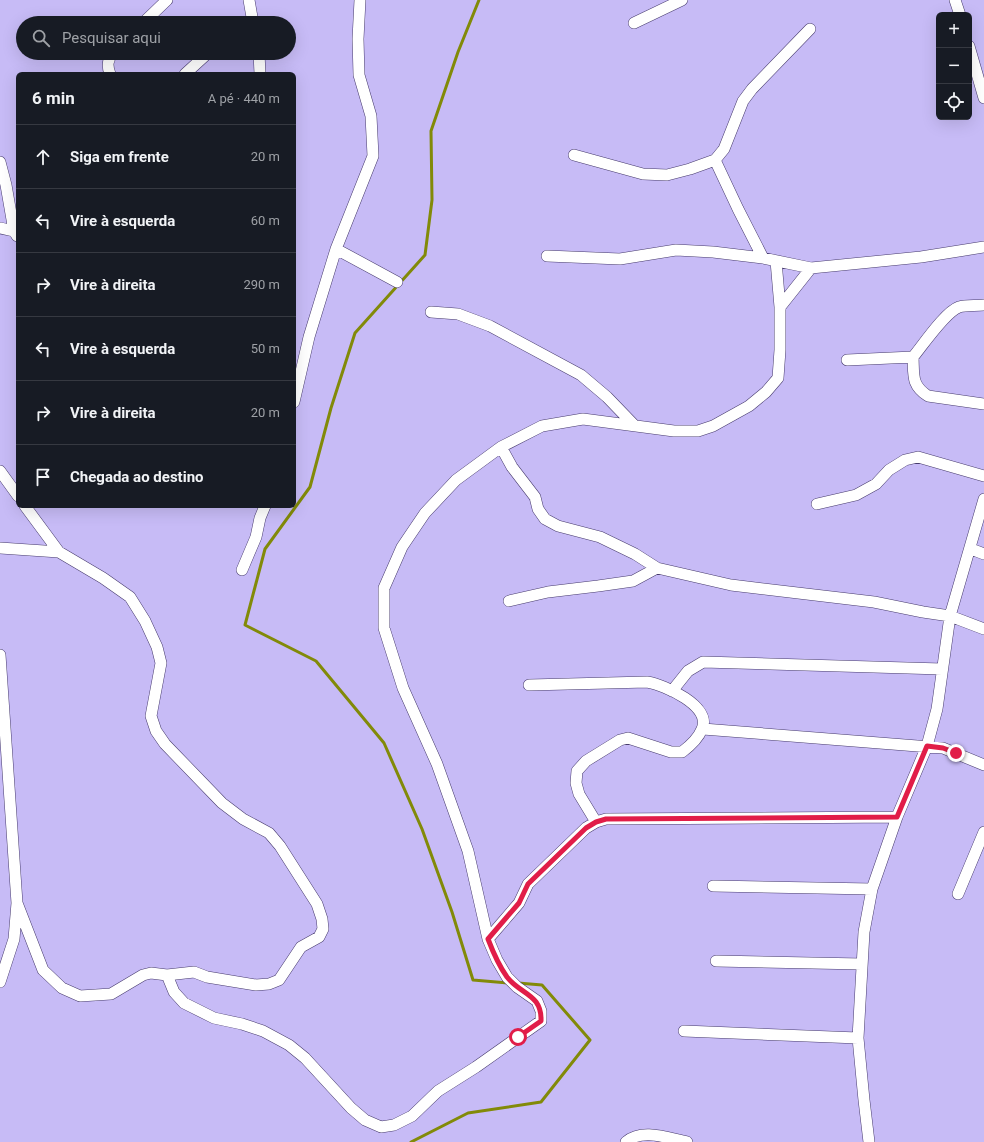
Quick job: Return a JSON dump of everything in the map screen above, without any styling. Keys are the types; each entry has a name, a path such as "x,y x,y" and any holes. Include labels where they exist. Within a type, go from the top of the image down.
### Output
{"street":[{"path":"150,16 167,0"},
{"path":"249,0 252,16"},
{"path":"296,393 309,337 336,249 373,156 371,116 359,75 358,39 360,0"},
{"path":"634,23 682,0"},
{"path":"955,0 959,12"},
{"path":"574,155 643,174 667,175 715,160 724,149 743,101 752,89 810,29"},
{"path":"970,48 984,98"},
{"path":"108,60 109,72"},
{"path":"186,72 200,60"},
{"path":"260,60 260,72"},
{"path":"715,160 763,258"},
{"path":"0,162 16,234"},
{"path":"0,228 16,234"},
{"path":"547,256 620,259 676,250 713,252 763,258 811,268 921,257 984,247"},
{"path":"336,249 397,282"},
{"path":"167,975 174,992 184,1003 214,1018 242,1024 264,1031 289,1045 305,1058 351,1108 365,1120 381,1126 394,1125 412,1116 438,1090 476,1067 541,1021 541,1011 536,1001 517,987 508,977 497,960 488,939 468,851 437,764 403,688 384,628 384,588 402,547 425,513 456,480 501,447 542,426 583,419 674,431 698,431 713,426 749,406 766,392 778,378 780,350 780,307 776,261"},
{"path":"780,307 811,268"},
{"path":"984,305 959,307 951,311 921,345 913,357 916,384 921,391 928,396 984,404"},
{"path":"430,312 458,314 490,326 524,346 581,375 608,397 634,425"},
{"path":"847,360 913,357"},
{"path":"501,447 512,467 534,497 538,509 545,519 558,526 600,537 636,554 657,568 731,585 874,602 950,616 984,630"},
{"path":"817,504 856,495 876,484 889,470 904,460 918,457 984,476"},
{"path":"0,471 16,493"},
{"path":"869,1142 858,1038 864,932 872,889 897,817 927,746 936,709 950,616 984,499"},
{"path":"17,903 44,970 62,988 80,996 111,994 143,975 151,973 167,975 194,972 207,976 256,985 269,984 279,980 301,947 318,936 323,930 322,919 317,904 280,846 269,833 234,814 222,803 165,744 156,731 151,716 161,663 145,621 130,597 103,578 59,552 26,508"},
{"path":"242,570 256,537 260,518 264,508"},
{"path":"0,548 59,552"},
{"path":"970,549 984,554"},
{"path":"509,601 548,592 633,581 657,568"},
{"path":"0,656 17,903 14,939 0,982"},
{"path":"672,691 688,671 703,662 942,669"},
{"path":"529,685 647,682 657,684 688,699 704,719 703,729 694,742 682,752 671,752 628,738 620,740 586,762 577,771 576,783 579,794 596,822"},
{"path":"703,729 943,748 984,765"},
{"path":"488,939 519,903 528,884 586,828 596,822 606,819 897,817"},
{"path":"958,894 984,832"},
{"path":"713,886 872,889"},
{"path":"716,961 862,964"},
{"path":"684,1032 858,1038"},
{"path":"626,1142 636,1136 644,1134 687,1142"}],"waterway":[{"path":"296,506 310,487 331,408 355,333 425,255 432,200 431,131 458,52 479,0"},
{"path":"295,508 265,549 245,625 316,661 384,743 422,829 452,912 473,980 508,983"},
{"path":"411,1142 468,1113 541,1102 590,1040 542,985 518,983"}],"route":[{"path":"518,1037 541,1021 541,1011 536,1001 517,987 508,977 497,960 488,939 513,908 519,903 528,884 586,828 596,822 606,819 897,817 927,746 943,748 956,753"}]}
